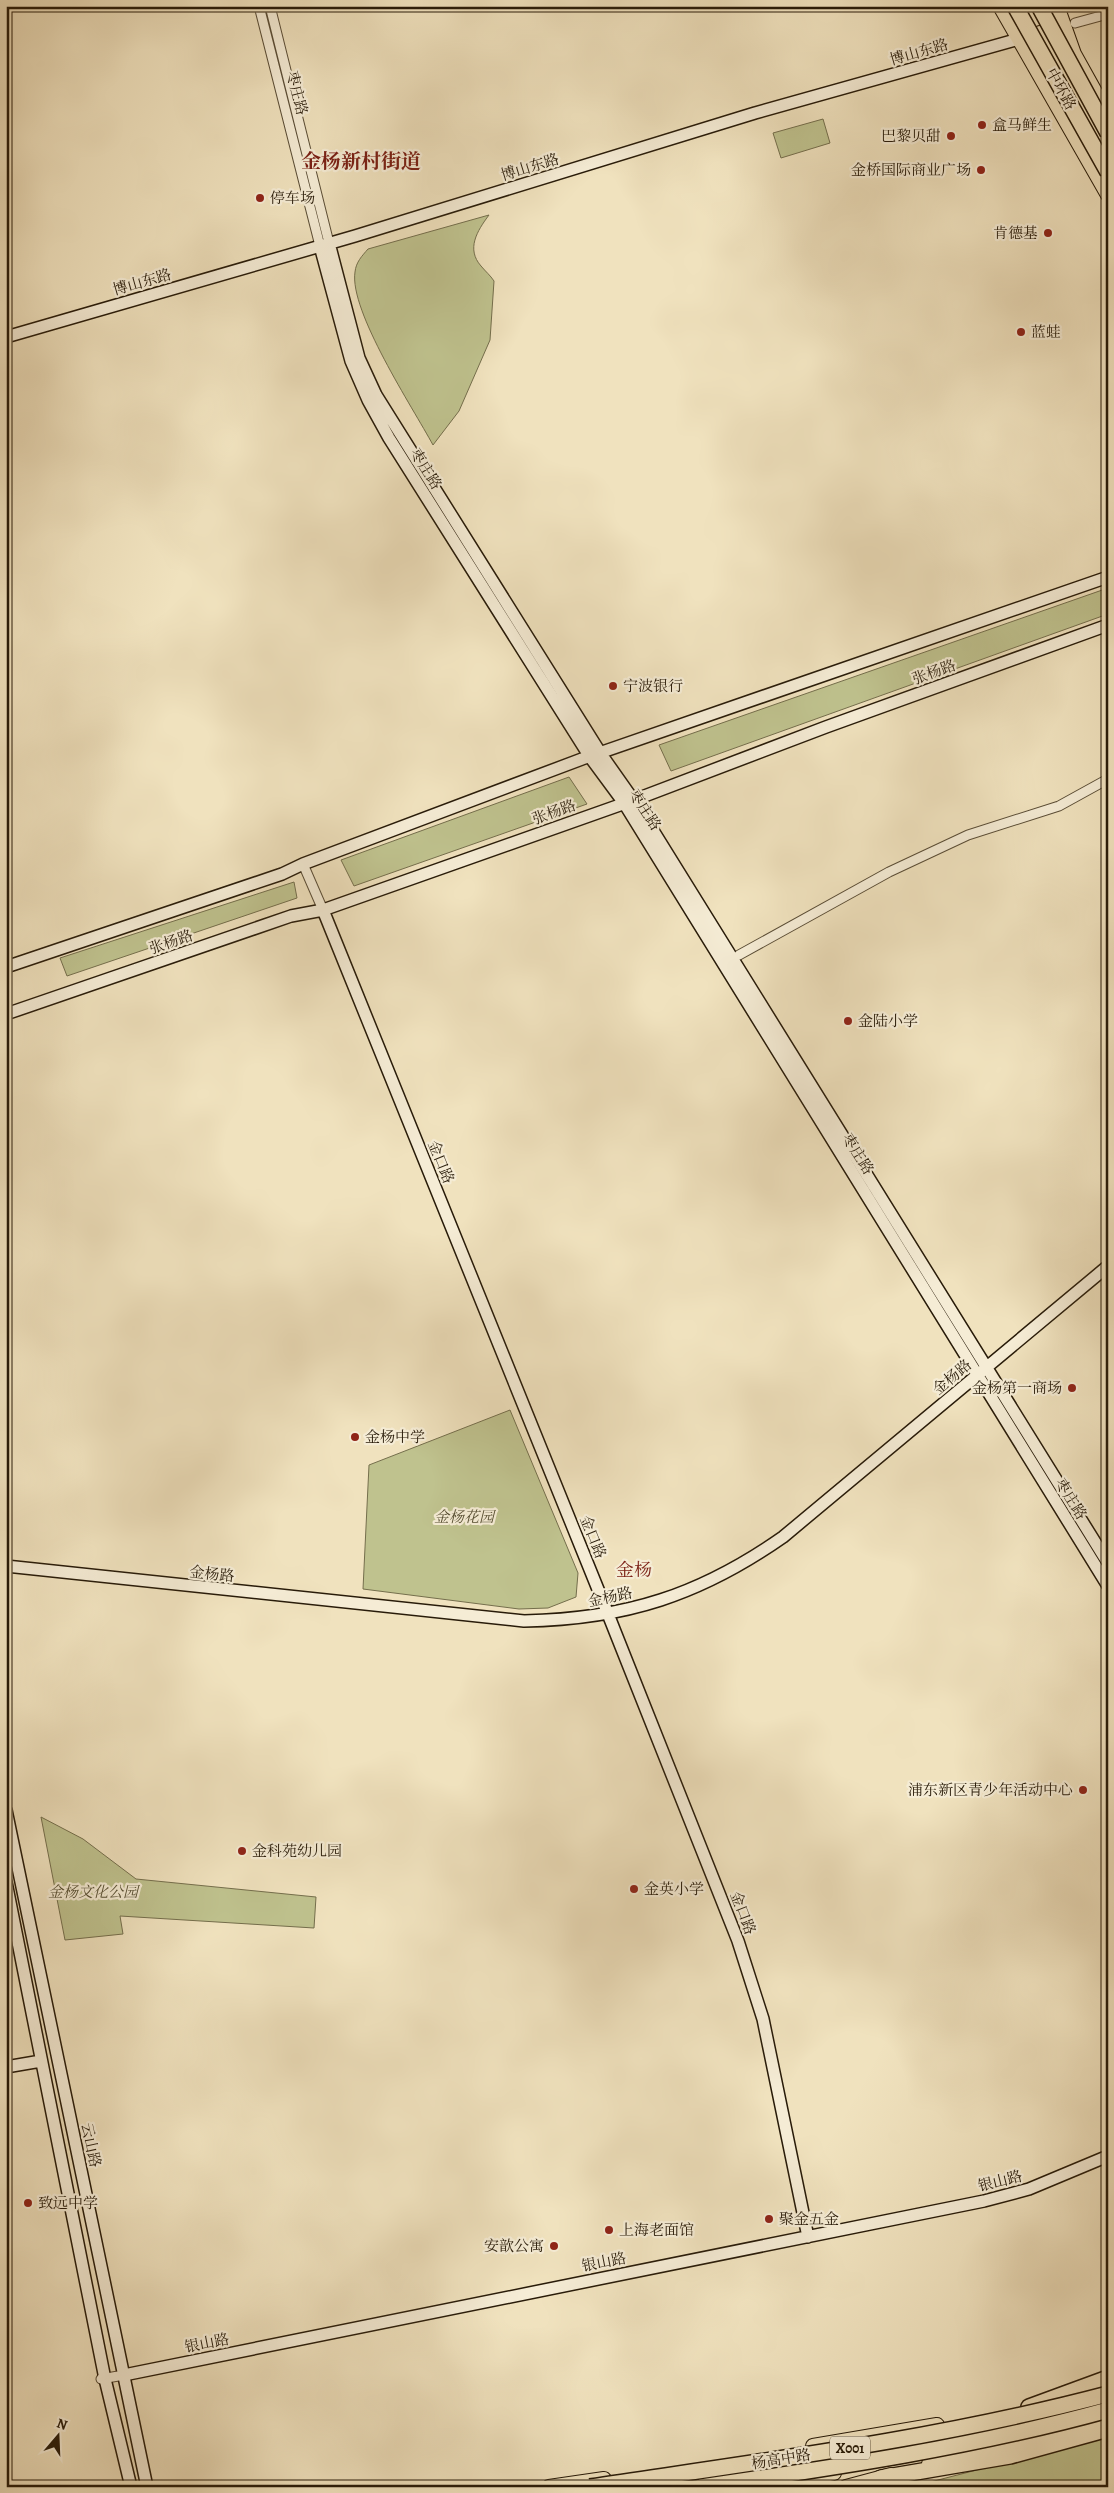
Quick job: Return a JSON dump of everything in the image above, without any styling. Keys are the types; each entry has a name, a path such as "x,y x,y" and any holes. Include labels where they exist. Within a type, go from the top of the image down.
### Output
{"highway":[{"name":"中环路","path":"1016,6 1108,172"},
{"name":"中环路","path":"1039,6 1108,133"},
{"path":"1029,2407 1108,2378"},
{"name":"杨高中路","path":"590,2487 778,2460 926,2434 1012,2418 1108,2394"},
{"name":"杨高中路","path":"701,2487 930,2451 1054,2425 1108,2410"},
{"path":"881,2478 1010,2456 1108,2429"}],"main road":[{"path":"1000,6 1108,195"},
{"path":"1057,6 1069,25 1074,54 1108,115"},
{"path":"1040,33 1108,155"},
{"name":"杨高中路","path":"770,2487 869,2464 938,2441 994,2415 1078,2397 1108,2387"},
{"name":"X001","path":"549,2487 782,2452 994,2415"},
{"name":"X001","path":"846,2487 954,2457 1031,2442 1108,2421"}],"street":[{"name":"枣庄路","path":"259,6 324,245 356,348 376,395 596,755 629,802 982,1371 1108,1564"},
{"name":"枣庄路","path":"270,6 324,245"},
{"path":"1069,25 1108,14"},
{"name":"博山东路","path":"6,337 324,245 755,114 1069,25"},
{"name":"张杨路","path":"6,967 282,874 303,864 596,755 1108,577"},
{"name":"张杨路","path":"6,1014 291,916 324,910 629,802 1108,625"},
{"path":"740,955 889,872 968,835 1059,806 1108,779"},
{"name":"金口路","path":"303,864 324,910 608,1614 752,1981 770,2052 808,2236"},
{"name":"金杨路","path":"6,1566 482,1618 568,1620 608,1614 702,1585 744,1564 783,1537 1108,1266"},
{"name":"枣庄路","path":"982,1371 1108,1586"},
{"name":"云山路","path":"6,1810 147,2487"},
{"name":"云山路","path":"6,1882 103,2379 131,2487"},
{"path":"6,2067 41,2061 57,2056"},
{"name":"银山路","path":"103,2379 1008,2195 1050,2181 1108,2156"}],"green space":[{"path":"823,119 830,143 781,158 773,133"},
{"path":"489,215 477,234 474,253 481,266 494,281 490,340 459,411 433,445 384,359 372,334 356,289 355,272 360,259 368,249"},
{"path":"1108,588 1108,614 671,771 659,745"},
{"path":"569,777 587,804 354,886 341,860"},
{"path":"294,882 297,898 67,976 60,958"},
{"name":"金杨花园","path":"510,1410 578,1573 576,1597 548,1608 519,1609 363,1589 369,1465"},
{"name":"金杨文化公园","path":"41,1817 83,1839 136,1879 316,1897 314,1928 120,1916 123,1934 65,1940"},
{"path":"1108,2436 1108,2487 911,2487"}],"place":[{"name":"盒马鲜生","path":"982,125"},
{"name":"巴黎贝甜","path":"951,136"},
{"name":"金桥国际商业广场","path":"981,170"},
{"name":"停车场","path":"260,198"},
{"name":"肯德基","path":"1048,233"},
{"name":"蓝蛙","path":"1021,332"},
{"name":"宁波银行","path":"613,686"},
{"name":"金陆小学","path":"848,1021"},
{"name":"金杨第一商场","path":"1072,1388"},
{"name":"金杨中学","path":"355,1437"},
{"name":"浦东新区青少年活动中心","path":"1083,1790"},
{"name":"金科苑幼儿园","path":"242,1851"},
{"name":"金英小学","path":"634,1889"},
{"name":"致远中学","path":"28,2203"},
{"name":"聚金五金","path":"769,2219"},
{"name":"上海老面馆","path":"609,2230"},
{"name":"安歆公寓","path":"554,2246"}],"district":[{"name":"金杨新村街道","path":"361,161"},
{"name":"金杨","path":"634,1570"}]}
